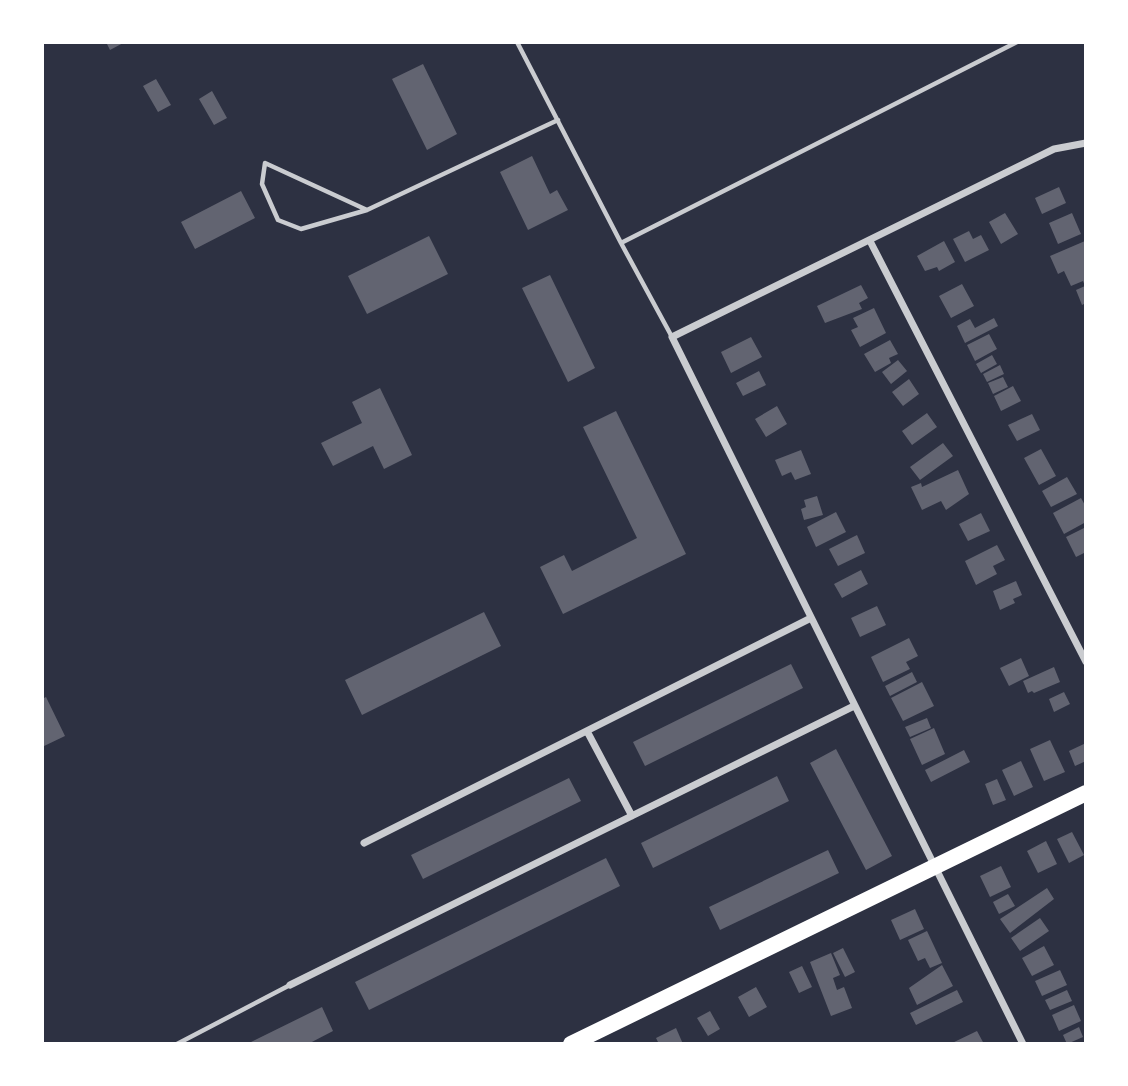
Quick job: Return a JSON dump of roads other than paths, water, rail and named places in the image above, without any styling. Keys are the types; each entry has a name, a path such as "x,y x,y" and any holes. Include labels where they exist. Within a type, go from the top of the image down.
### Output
{"highway":[{"path":"571,1044 1086,793"}],"street":[{"path":"1023,1044 672,337 1054,149 1086,143"},
{"path":"870,241 1086,662"},
{"path":"364,844 811,618"},
{"path":"290,985 854,706"},
{"path":"588,733 632,816"}],"lane":[{"path":"517,42 672,337"},
{"path":"621,243 1017,42"},
{"path":"367,210 265,163 262,184 278,220 301,229 367,210 558,120"},
{"path":"177,1044 290,985"}]}
